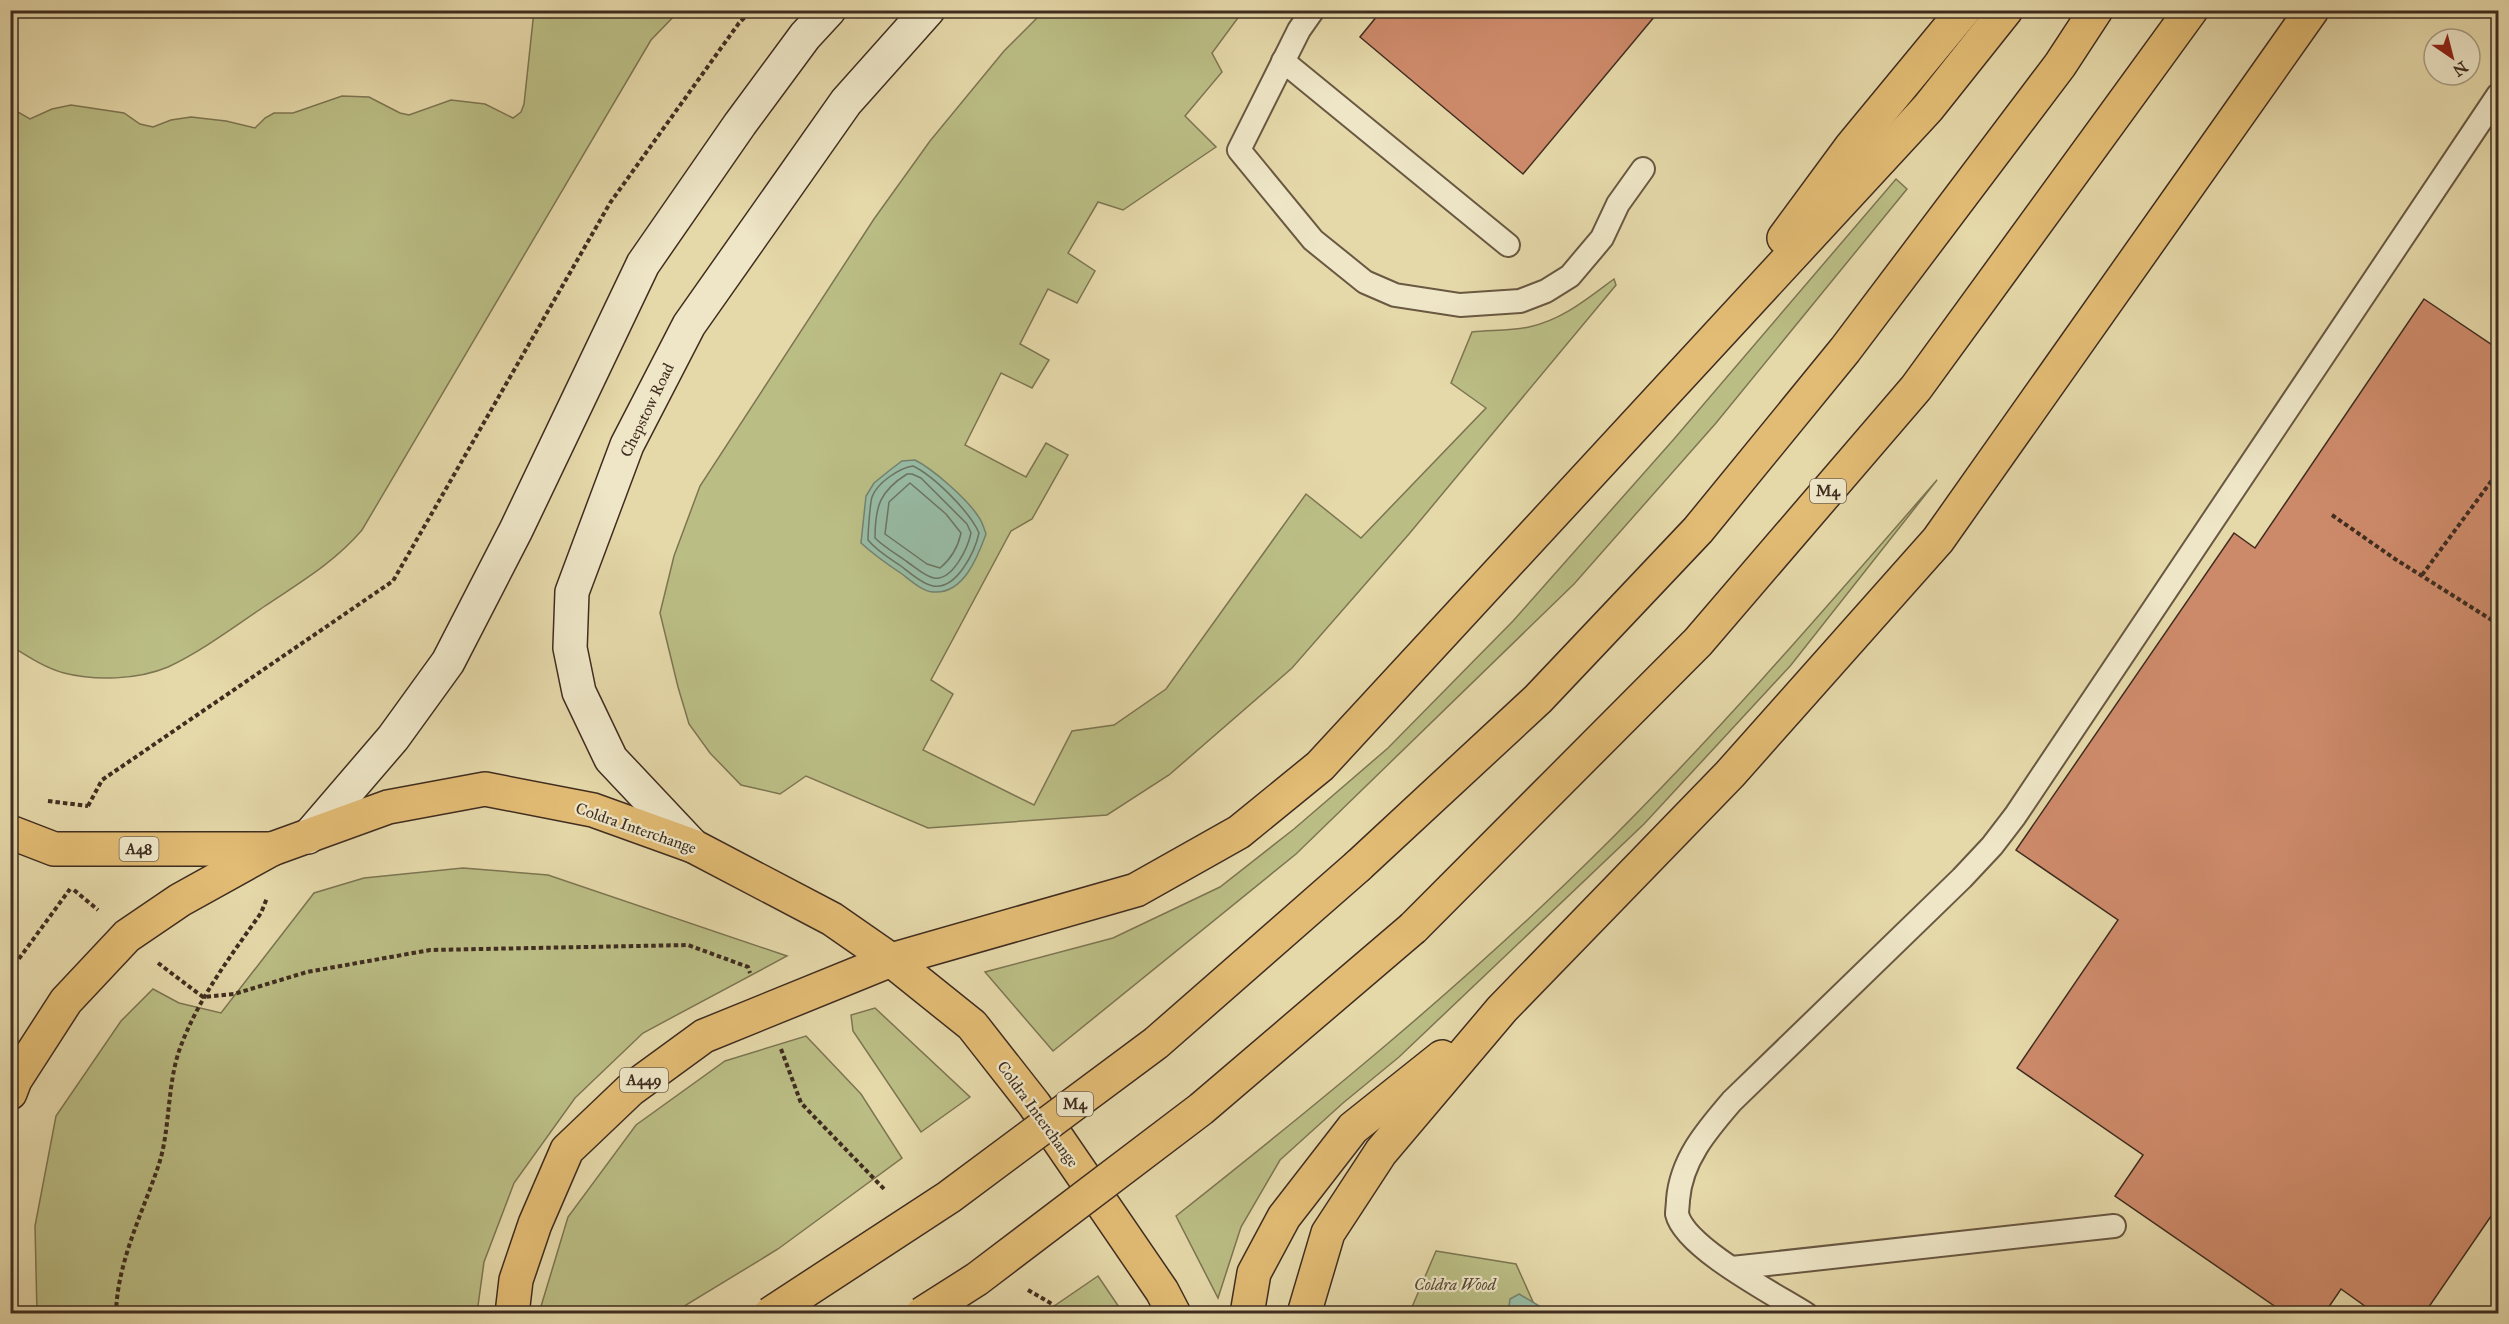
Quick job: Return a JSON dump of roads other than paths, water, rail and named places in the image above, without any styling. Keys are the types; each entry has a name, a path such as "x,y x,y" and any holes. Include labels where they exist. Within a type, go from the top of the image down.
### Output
{"main road":[{"path":"290,843 393,738 448,662 516,530 643,264 808,23 829,10"},
{"name":"Chepstow Road","path":"693,846 611,759 579,692 570,648 572,592 627,446 688,325 846,102 928,10"},
{"path":"1683,375 1851,147 1964,10"},
{"path":"891,960 1136,890 1239,832 1320,766 1928,108 2006,10"},
{"name":"M4","path":"770,1314 949,1197 1156,1043 1358,866 1538,699 1698,530 1845,350 2060,65 2096,10"},
{"name":"M4","path":"922,1314 977,1279 1201,1109 1413,928 1698,642 1916,388 2191,10"},
{"path":"1304,1314 1328,1233 1380,1152 1502,1009 1730,774 1938,540 2312,10"},
{"name":"Coldra Interchange","path":"10,1093 15,1080 66,1001 128,936 180,900 290,843 388,807 485,789 593,810 693,846 832,919 891,960 972,1025 1034,1104 1162,1292 1174,1314"},
{"name":"A48","path":"10,832 54,849 290,843"},
{"name":"A449","path":"512,1314 516,1280 536,1224 567,1150 630,1090 704,1036 891,960"},
{"path":"1247,1314 1254,1273 1284,1217 1353,1128 1502,1009"}],"lane":[{"path":"1313,10 1299,30 1239,150 1313,240 1365,282 1395,295 1460,306 1520,301 1546,291 1570,276 1587,258 1602,238 1618,204 1642,169"},
{"path":"1283,61 1508,245"},
{"path":"1806,1314 1732,1268 1691,1238 1677,1214 1679,1190 1690,1156 1732,1101 1992,846 2015,816 2499,95"},
{"path":"1732,1268 2114,1226"}],"water":[{"path":"915,460 940,477 966,501 979,518 986,534 979,553 968,572 954,587 945,591 934,592 921,588 861,543 866,496 874,483 902,461"},
{"path":"1519,1294 1551,1313 1508,1313 1510,1299"}],"park label":[{"name":"Coldra Wood","path":"1455,1284"}]}
